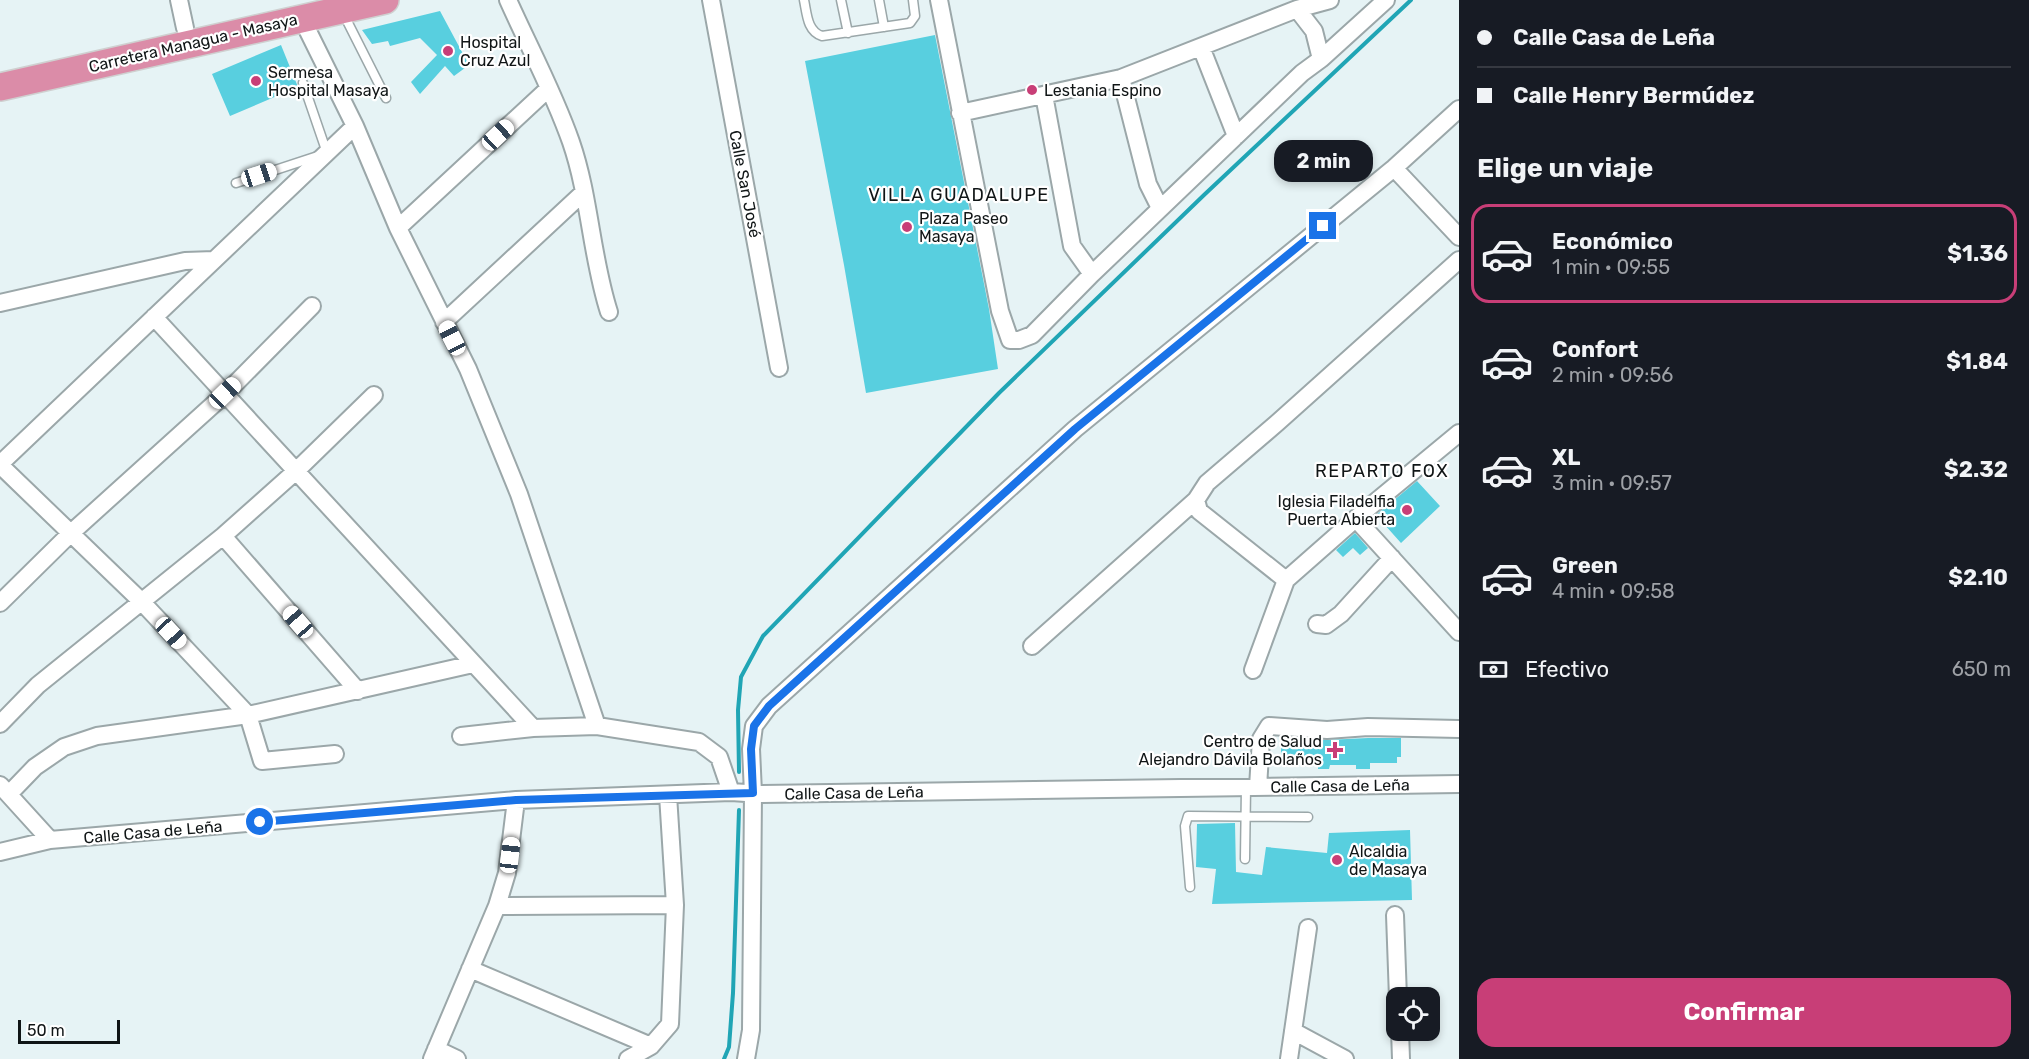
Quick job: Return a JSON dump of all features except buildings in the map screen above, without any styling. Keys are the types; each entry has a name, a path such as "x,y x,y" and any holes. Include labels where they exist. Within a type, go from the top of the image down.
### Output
{"highway":[{"name":"Carretera Managua - Masaya","path":"0,71 184,28 307,9 385,0"},
{"name":"Carretera Managua - Masaya","path":"0,87 307,9"}],"street":[{"path":"179,0 184,28"},
{"path":"508,0 571,142 584,192 603,294 609,312"},
{"name":"Calle San José","path":"711,0 779,368"},
{"path":"939,0 1000,311 1010,340 1019,340 1032,335 1160,208 1302,73 1321,59 1386,0"},
{"path":"960,113 1120,78 1297,9 1330,0"},
{"path":"307,9 398,228 468,369 519,494 597,726"},
{"path":"1297,9 1314,31 1321,59"},
{"path":"1201,47 1236,136"},
{"path":"1120,78 1148,184 1160,208"},
{"path":"398,228 548,89"},
{"path":"1044,95 1072,246 1092,274"},
{"path":"746,1059 751,1030 753,793 751,749 754,726 769,706 1075,429 1394,168 1459,109"},
{"path":"335,754 262,761 248,715 140,600 0,464 355,126"},
{"path":"1394,168 1459,237"},
{"path":"444,322 584,192"},
{"path":"0,303 185,261 214,260"},
{"path":"1032,646 1196,500 1207,483 1459,260"},
{"path":"0,603 71,533 225,393 312,306"},
{"path":"154,317 533,728"},
{"path":"0,724 38,685 140,600 223,536 296,471 374,395"},
{"path":"1253,670 1286,580 1459,433"},
{"path":"1196,500 1199,511 1286,580"},
{"path":"1356,519 1459,632"},
{"path":"223,536 358,691"},
{"path":"1317,624 1326,624 1341,614 1392,558"},
{"path":"50,840 5,790 63,747 97,736 248,715 473,663"},
{"path":"461,736 533,728 597,726 699,742 719,757 731,792"},
{"path":"1252,787 1261,739 1269,726 1327,730 1368,727 1459,729"},
{"name":"Calle Casa de Leña","path":"0,852 50,840 516,800 731,792 1459,784"},
{"path":"628,1059 651,1046 670,1024 675,905 668,795"},
{"path":"458,1059 434,1054 497,906 507,873 516,800"},
{"path":"497,906 675,905"},
{"path":"1395,915 1398,987"},
{"path":"1289,1059 1308,928"},
{"path":"470,969 651,1046"},
{"path":"1293,1031 1345,1059"},
{"path":"1400,1041 1401,1059"}],"lane":[{"path":"804,0 810,28 815,34 822,36 910,23 915,16 913,0"},
{"path":"841,0 848,33"},
{"path":"879,0 884,27"},
{"path":"349,5 386,98"},
{"path":"236,183 327,153 303,83"},
{"path":"1245,860 1246,816 1252,787"},
{"path":"1190,888 1185,826 1188,816 1308,817"}],"waterway":[{"path":"739,772 738,710 741,677 763,636 999,393 1411,0"},
{"path":"724,1059 729,1047 733,993 739,810"}],"place":[{"name":"Hospital Cruz Azul","path":"448,51"},
{"name":"Sermesa Hospital Masaya","path":"256,81"},
{"name":"Lestania Espino","path":"1032,90"},
{"name":"Plaza Paseo Masaya","path":"907,227"},
{"name":"Iglesia Filadelfia Puerta Abierta","path":"1407,510"},
{"name":"Centro de Salud Alejandro Dávila Bolaños","path":"1335,750"},
{"name":"Alcaldia de Masaya","path":"1337,860"}],"district":[{"name":"VILLA GUADALUPE","path":"959,195"},
{"name":"REPARTO FOX","path":"1382,471"}],"route":[{"path":"260,822 516,800 753,793 751,749 754,726 769,706 1075,429 1323,226"}]}
